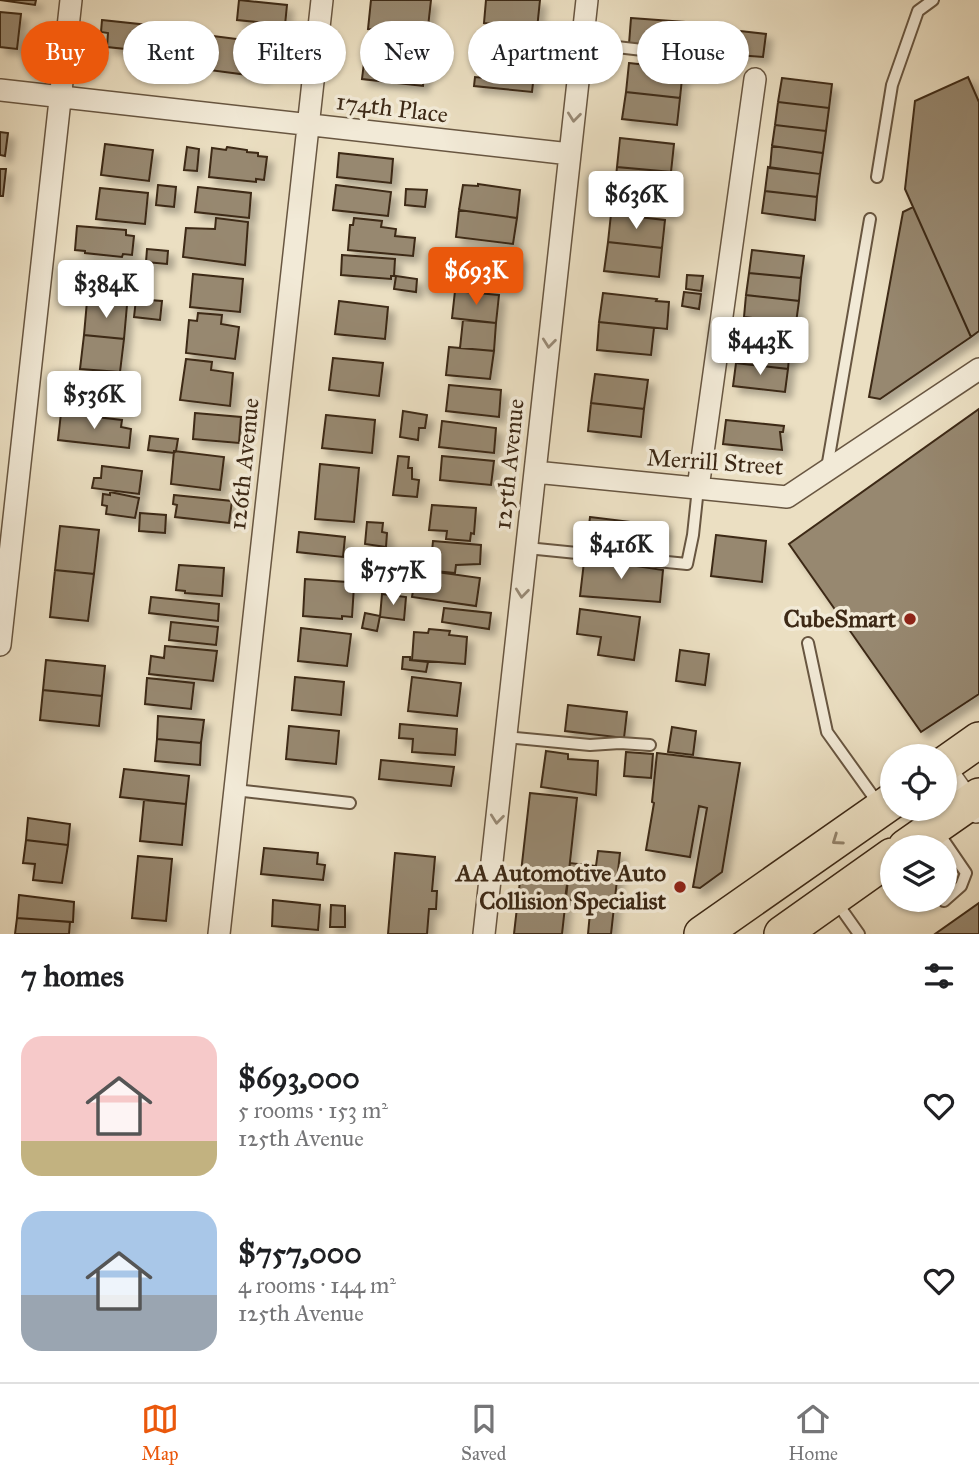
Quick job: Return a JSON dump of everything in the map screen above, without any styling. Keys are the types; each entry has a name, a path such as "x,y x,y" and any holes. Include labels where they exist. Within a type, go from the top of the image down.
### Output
{"main road":[{"path":"957,757 979,740"},
{"path":"923,835 976,805"},
{"path":"702,934 880,809"},
{"path":"782,934 880,864"}],"street":[{"path":"0,645 71,0"},
{"name":"126th Avenue","path":"219,934 322,0"},
{"name":"125th Avenue","path":"585,21 587,0"},
{"path":"698,488 755,79"},
{"name":"125th Avenue","path":"484,934 578,84"},
{"name":"174th Place","path":"0,90 570,154"},
{"name":"Merrill Street","path":"535,472 787,497 979,369"},
{"path":"957,781 976,805"}],"lane":[{"path":"877,177 892,85 918,11 933,0"},
{"path":"827,470 870,219"},
{"path":"527,548 687,564 694,535 698,488"},
{"path":"808,643 827,732 880,796"},
{"path":"506,737 590,745 650,745"},
{"path":"235,790 350,803"},
{"path":"935,827 940,835"},
{"path":"957,860 966,873 957,890"},
{"path":"834,897 859,934"}],"building":[{"path":"0,0 36,0 35,5"},
{"path":"239,0 287,5 285,21 237,20"},
{"path":"371,0 431,0 429,21 369,21"},
{"path":"486,0 540,0 538,21 484,21"},
{"path":"0,12 21,14 17,49 0,47"},
{"path":"631,18 672,21 637,21 637,45 629,44"},
{"path":"102,20 123,22 123,49 109,47 109,21"},
{"path":"749,32 766,34 763,57 749,56"},
{"path":"219,37 233,39 233,73 219,71"},
{"path":"629,63 637,64 637,84 681,84 680,98 626,92"},
{"path":"968,77 979,102 979,331 971,337 905,189 915,101"},
{"path":"782,78 832,84 829,108 778,102"},
{"path":"474,84 533,84 532,92"},
{"path":"626,92 680,98 677,125 622,119"},
{"path":"778,102 829,108 826,131 775,125"},
{"path":"775,125 826,131 823,153 772,146"},
{"path":"0,132 8,133 5,156 0,155"},
{"path":"620,138 674,144 671,172 617,167"},
{"path":"105,144 153,150 149,181 101,175"},
{"path":"772,146 823,153 820,174 770,168"},
{"path":"187,147 199,149 197,171 184,170"},
{"path":"227,147 267,157 264,180 256,179 256,182 209,177 212,148 226,150"},
{"path":"339,153 393,159 391,183 337,177"},
{"path":"617,167 671,172 668,201 614,195"},
{"path":"768,167 820,174 817,197 765,191"},
{"path":"0,169 6,169 3,196 0,196"},
{"path":"478,184 520,190 517,218 459,210 463,185"},
{"path":"158,185 176,187 174,207 156,205"},
{"path":"336,185 391,192 388,216 333,210"},
{"path":"198,187 251,193 249,218 195,212"},
{"path":"100,188 148,193 145,224 96,219"},
{"path":"406,189 427,190 425,207 405,205"},
{"path":"765,191 817,197 815,220 762,213"},
{"path":"913,207 971,337 880,399 869,397 903,212"},
{"path":"459,210 517,218 513,244 456,237"},
{"path":"611,214 665,220 662,248 608,242"},
{"path":"216,218 248,222 245,265 183,257 186,228 215,229"},
{"path":"354,218 382,221 381,227 396,229 395,236 415,238 413,256 348,250 350,225 353,225"},
{"path":"77,226 126,230 126,235 134,236 132,255 123,254 122,257 75,250"},
{"path":"608,242 662,248 659,277 604,271"},
{"path":"147,249 168,251 167,264 146,262"},
{"path":"752,250 804,256 801,278 749,273"},
{"path":"470,251 519,256 516,282 466,277 467,273 458,272 460,253 470,254"},
{"path":"342,255 395,259 394,276 391,276 391,279 341,275"},
{"path":"84,261 133,266 130,296 82,291 82,281 77,281 78,268 83,269"},
{"path":"749,273 801,278 799,301 746,295"},
{"path":"193,274 243,279 240,312 190,307"},
{"path":"687,275 703,276 701,291 686,289"},
{"path":"396,276 417,279 416,292 394,289"},
{"path":"455,291 499,295 496,323 452,318"},
{"path":"684,292 701,294 699,309 682,306"},
{"path":"603,293 669,302 667,329 599,322"},
{"path":"746,295 799,301 796,323 744,317"},
{"path":"136,299 162,301 160,320 134,317"},
{"path":"87,301 127,305 124,339 84,335"},
{"path":"339,301 388,307 385,339 335,334"},
{"path":"198,313 222,315 221,324 239,327 235,359 186,353 189,320 197,321"},
{"path":"744,317 796,323 794,346 741,340"},
{"path":"463,320 496,323 494,351 460,348"},
{"path":"599,322 654,328 651,355 597,350"},
{"path":"84,335 124,339 120,372 80,369"},
{"path":"739,340 790,345 788,369 736,363"},
{"path":"449,347 494,351 490,379 446,375"},
{"path":"333,358 383,363 379,396 329,390"},
{"path":"186,359 212,362 211,370 233,373 230,406 180,400"},
{"path":"736,363 788,369 785,392 733,386"},
{"path":"595,374 648,380 644,409 591,403"},
{"path":"449,385 501,390 499,417 446,411"},
{"path":"591,403 644,409 641,437 588,431"},
{"name":"CubeSmart","path":"979,409 979,694 921,732 789,544"},
{"path":"403,411 427,415 425,428 419,428 418,440 400,437"},
{"path":"61,413 122,420 121,427 131,429 129,448 58,440"},
{"path":"195,413 241,417 239,443 193,439"},
{"path":"326,415 375,420 372,453 322,448"},
{"path":"726,420 784,426 783,432 780,432 782,450 723,444"},
{"path":"442,421 496,428 494,453 439,447"},
{"path":"150,436 178,439 176,451 148,450"},
{"path":"174,451 224,457 220,490 171,484"},
{"path":"398,456 409,457 408,468 412,468 412,479 419,480 417,497 393,495"},
{"path":"442,456 494,461 491,485 440,480"},
{"path":"320,464 359,468 354,522 315,519"},
{"path":"102,466 142,471 139,494 92,488 94,478 101,478"},
{"path":"110,492 139,498 135,518 106,514 107,506 102,505 103,494 110,495"},
{"path":"174,495 232,501 229,523 175,517 177,505 173,504"},
{"path":"432,505 476,508 474,534 471,533 470,541 446,539 447,531 429,530"},
{"path":"140,513 166,515 165,533 139,531"},
{"path":"590,517 664,526 660,559 586,550"},
{"path":"367,522 383,523 382,532 387,533 386,547 365,544"},
{"path":"60,526 99,530 94,574 55,570"},
{"path":"299,532 345,537 343,557 297,552"},
{"path":"716,535 766,541 762,582 711,576"},
{"path":"433,541 481,545 480,564 456,565 455,573 434,571 434,561 431,561"},
{"path":"584,562 630,562 629,565 663,570 660,602 580,596"},
{"path":"179,565 224,568 222,596 176,590"},
{"path":"55,570 94,574 88,621 50,617"},
{"path":"422,570 480,578 476,606 412,597 415,578 421,579"},
{"path":"305,579 347,582 347,585 354,586 352,617 342,616 342,619 303,616"},
{"path":"382,594 406,597 404,620 380,617"},
{"path":"151,597 219,604 218,621 149,613"},
{"path":"444,608 491,613 489,629 442,622"},
{"path":"580,609 640,617 634,660 598,655 601,637 577,634"},
{"path":"365,613 380,616 377,631 362,628"},
{"path":"171,622 218,627 216,645 169,640"},
{"path":"301,628 351,634 347,666 298,661"},
{"path":"429,629 450,631 449,635 467,637 465,664 412,660 414,632 428,633"},
{"path":"165,646 217,651 213,681 149,674 151,656 164,658"},
{"path":"680,650 709,654 705,685 676,681"},
{"path":"403,657 428,662 426,672 402,669"},
{"path":"46,660 105,666 102,696 43,690"},
{"path":"295,677 344,682 341,715 292,710"},
{"path":"412,677 461,683 457,716 408,711"},
{"path":"147,678 194,683 191,709 145,704"},
{"path":"43,690 102,696 99,726 40,720"},
{"path":"568,705 627,712 624,738 565,731"},
{"path":"158,716 204,720 201,743 157,739"},
{"path":"400,724 457,729 455,755 412,752 413,739 399,738"},
{"path":"289,726 339,731 336,764 286,759"},
{"path":"672,727 696,731 693,755 668,752"},
{"path":"157,739 201,743 200,765 155,761"},
{"path":"546,751 568,754 568,759 598,761 596,795 541,787"},
{"path":"626,752 653,754 651,778 624,776"},
{"path":"657,753 740,763 722,872 700,888 693,887 707,808 699,806 690,857 646,850 654,803"},
{"path":"381,760 454,767 451,786 379,779"},
{"path":"124,769 189,776 186,804 120,797"},
{"path":"530,793 577,798 562,934 514,934"},
{"path":"144,800 186,804 182,845 140,841"},
{"path":"28,818 70,824 68,845 26,840"},
{"path":"26,840 68,845 62,883 33,880 35,864 23,863"},
{"path":"264,848 318,853 317,864 325,865 323,880 261,874"},
{"path":"598,851 620,853 611,934 588,934 591,902 565,899 570,863 596,866"},
{"path":"395,853 435,857 432,891 437,891 436,909 429,909 427,934 388,934"},
{"path":"138,856 172,859 166,921 132,918"},
{"path":"19,895 74,902 73,922 17,918"},
{"path":"273,900 320,905 318,930 272,926"},
{"path":"979,903 979,934 935,934"},
{"path":"331,905 345,906 345,927 330,927"},
{"path":"17,918 70,922 69,934 15,934"}],"place":[{"name":"CubeSmart","path":"910,619"},
{"name":"AA Automotive Auto Collision Specialist","path":"680,887"}]}
